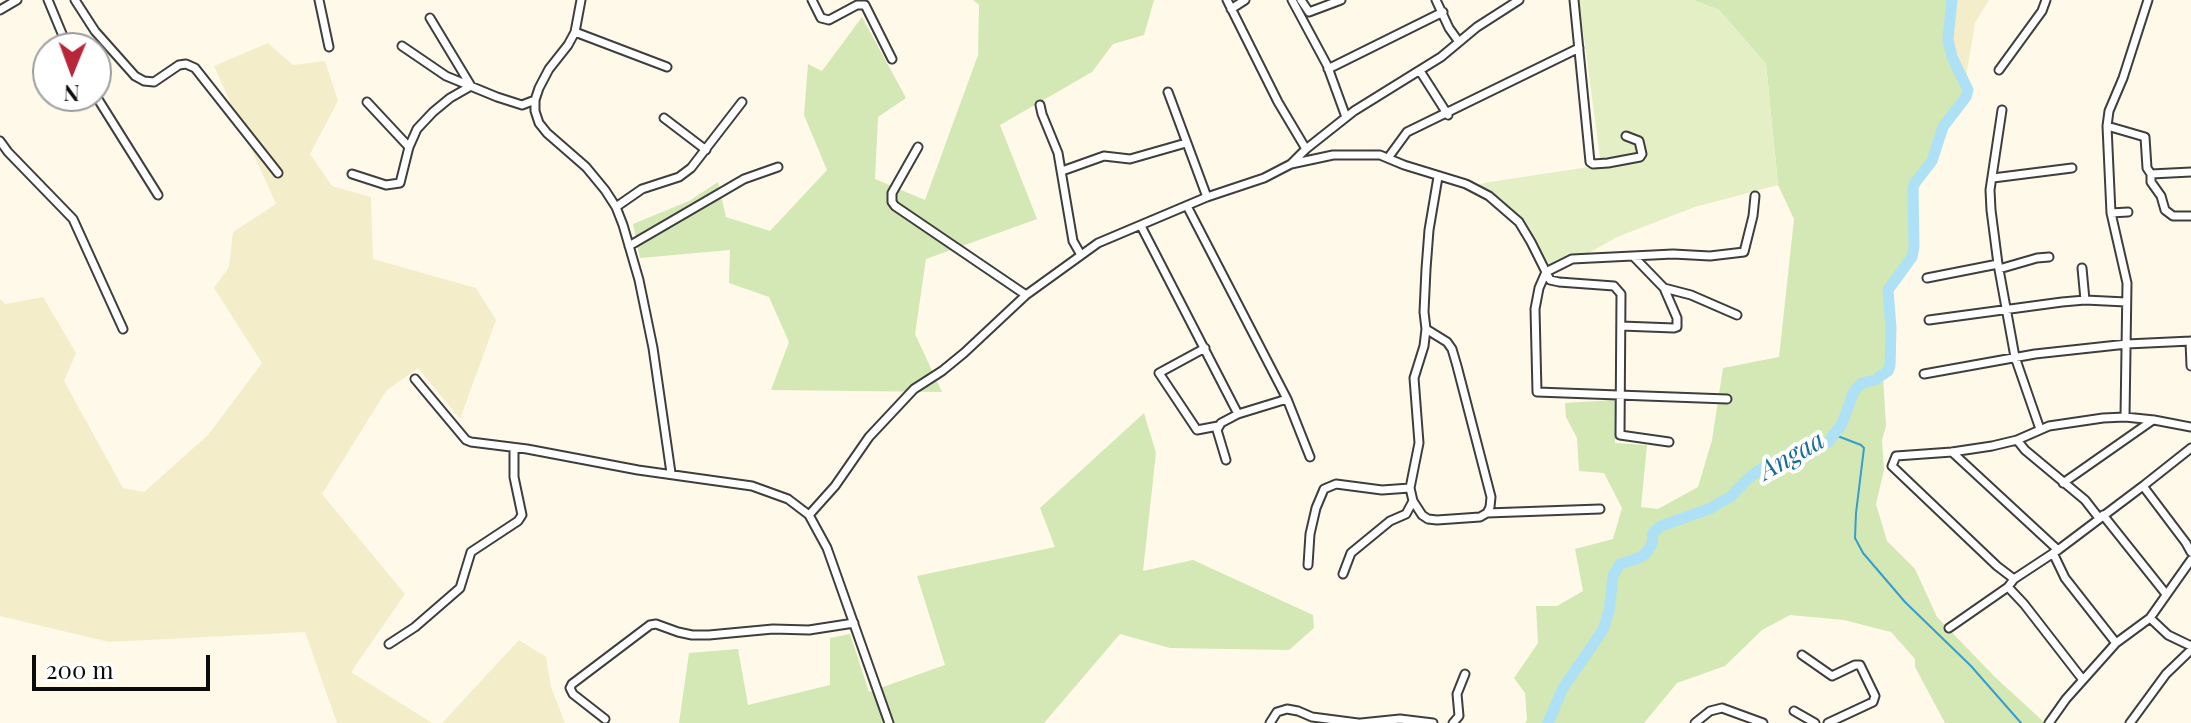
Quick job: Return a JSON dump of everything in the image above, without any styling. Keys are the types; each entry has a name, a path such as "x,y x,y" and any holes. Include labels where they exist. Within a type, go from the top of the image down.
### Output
{"street":[{"path":"0,10 17,0"},
{"path":"48,0 61,32"},
{"path":"75,0 95,31 135,76 154,82 179,65 195,68 278,173"},
{"path":"319,0 329,47"},
{"path":"581,0 575,32 549,69 535,100 535,111 547,133 586,167 616,207 639,280 653,348 671,473"},
{"path":"812,0 821,18 829,20 857,5 865,5 892,59"},
{"path":"1227,0 1284,113 1306,149"},
{"path":"1231,9 1245,0"},
{"path":"1292,0 1328,69 1346,117"},
{"path":"1301,0 1309,12 1341,0"},
{"path":"1436,0 1459,42"},
{"path":"1291,164 1346,117 1420,71 1477,27 1519,0"},
{"path":"1574,0 1590,162 1608,163 1640,157 1639,141 1626,136"},
{"path":"1999,70 2042,11 2046,0"},
{"path":"2125,417 2127,283 2111,213 2107,126 2109,111 2148,0"},
{"path":"1328,69 1443,12"},
{"path":"430,18 471,86"},
{"path":"575,32 667,67"},
{"path":"402,46 446,76 522,105 535,100"},
{"path":"1388,158 1407,132 1579,48"},
{"path":"1420,71 1447,114"},
{"path":"352,174 386,185 400,183 417,129 450,98 471,86"},
{"path":"1168,92 1207,197"},
{"path":"367,102 409,147"},
{"path":"616,207 642,189 679,177 691,168 742,102"},
{"path":"1040,105 1058,153 1073,241 1081,255"},
{"path":"2002,110 1990,197 1998,266 2015,357 2040,429"},
{"path":"106,112 158,195"},
{"path":"664,118 706,150"},
{"path":"2107,126 2145,137 2147,168 2165,210 2173,216 2191,216"},
{"path":"0,141 73,219 123,329"},
{"path":"1062,171 1104,156 1130,159 1186,143"},
{"path":"918,147 892,193 892,202 1026,295"},
{"path":"809,515 835,486 869,437 914,389 964,353 1026,295 1081,255 1116,234 1207,197 1264,178 1291,164 1333,155 1367,154 1388,158 1466,184 1489,196 1519,222 1550,280 1614,286 1621,294 1619,431 1622,436 1669,442"},
{"path":"629,246 744,179 778,167"},
{"path":"1993,178 2072,168"},
{"path":"2151,174 2191,172"},
{"path":"1438,177 1429,230 1424,346 1414,378 1419,443 1410,488 1413,501 1422,515 1437,520 1480,517 1487,513 1600,509"},
{"path":"1727,399 1537,392 1535,309 1546,272 1572,259 1673,254 1710,256 1744,252 1755,196"},
{"path":"1187,206 1287,399 1310,457"},
{"path":"2111,213 2128,212"},
{"path":"1141,226 1238,414"},
{"path":"1621,326 1677,327 1677,318 1664,288 1634,257"},
{"path":"1927,278 2049,257"},
{"path":"2082,268 2085,300"},
{"path":"1664,288 1691,295 1737,315"},
{"path":"1929,320 2085,300 2126,302"},
{"path":"1426,329 1447,342 1452,349 1491,497 1487,513"},
{"path":"1924,374 2015,357 2127,344 2190,341 2191,366"},
{"path":"1205,348 1159,373 1197,430 1218,426 1238,414 1287,399"},
{"path":"415,379 466,440 752,486 788,499 809,515 827,548 889,723"},
{"path":"2014,579 1892,467 1896,456 1952,452 2017,440 2040,429 2103,418 2125,417 2191,427"},
{"path":"2063,483 2154,420"},
{"path":"1218,426 1226,460"},
{"path":"2017,440 2085,500 2166,594"},
{"path":"389,644 415,627 460,588 471,552 518,521 522,515 514,477 514,448"},
{"path":"1949,628 2056,552 2188,451 2191,463"},
{"path":"1952,452 2056,552 2065,578 2116,643"},
{"path":"1308,565 1310,534 1324,489 1336,484 1382,490 1410,488"},
{"path":"2143,486 2191,552"},
{"path":"1343,574 1351,553 1390,521 1406,514 1413,501"},
{"path":"2049,723 2116,643 2150,618 2191,560"},
{"path":"2008,587 2083,680"},
{"path":"2130,723 2166,674 2191,648 2168,635 2150,618"},
{"path":"605,719 573,694 570,688 650,625 709,635 773,629 809,630 854,623"},
{"path":"1802,655 1832,676 1860,665 1875,696 1873,702 1828,723"},
{"path":"1453,723 1459,716 1457,694 1465,674"},
{"path":"1695,723 1710,711 1722,708 1763,723"},
{"path":"1270,723 1277,712 1287,709 1312,717 1360,723 1400,719 1433,723"},
{"path":"1794,711 1815,723"}],"shaded area":[{"path":"1952,0 1989,0 1975,23 1965,83 1952,57 1948,39"},
{"path":"268,43 293,65 325,61 338,101 310,154 332,186 371,197 373,259 476,288 496,320 460,419 418,368 386,391 322,494 405,594 351,672 432,723 337,723 305,632 109,642 0,616 0,299 5,304 43,297 76,353 64,381 123,488 144,492 208,435 262,363 214,288 229,267 233,232 276,204 214,66"},
{"path":"519,640 546,657 551,687 565,723 442,723"}],"green space":[{"path":"973,0 1154,0 1144,35 1113,44 1092,72 1000,125 1037,219 926,259 915,334 942,392 771,390 789,342 769,297 729,283 730,250 640,258 633,224 689,201 718,182 726,217 770,231 827,170 804,115 808,64 822,71 862,17 906,98 878,117 875,179 925,200 978,55 979,5"},
{"path":"1579,0 1693,0 1719,10 1766,64 1778,185 1695,207 1617,237 1553,273 1525,222 1476,186 1601,165"},
{"path":"1693,0 1952,0 1948,39 1952,57 1968,90 1943,127 1932,161 1915,183 1912,197 1912,257 1888,290 1890,366 1883,376 1886,426 1882,440 1884,470 1876,504 1887,541 1915,569 1937,617 2045,723 1945,723 1915,667 1915,659 1891,632 1844,620 1790,615 1762,630 1725,666 1677,683 1644,723 1525,723 1525,693 1514,678 1538,643 1536,606 1557,606 1583,591 1575,549 1613,539 1622,508 1604,473 1579,471 1577,438 1566,417 1565,403 1615,400 1615,443 1647,445 1641,507 1658,509 1698,487 1712,440 1723,368 1779,357 1794,219 1778,185 1766,64 1719,10"},
{"path":"1144,413 1156,453 1143,571 1193,560 1313,615 1314,628 1289,650 1170,648 1120,634 1044,723 679,723 689,653 738,649 748,705 830,685 830,638 850,634 869,692 945,665 917,576 1055,547 1040,508"}],"waterway":[{"name":"Angaa","path":"1548,723 1563,688 1603,630 1609,611 1613,576 1620,564 1646,553 1652,544 1653,533 1661,526 1709,509 1730,497 1767,465 1828,442 1842,424 1854,391 1862,383 1875,380 1888,371 1891,328 1888,290 1912,257 1913,188 1932,161 1943,127 1968,90 1952,57 1948,39 1952,0"},
{"path":"1835,435 1864,448 1855,538 1863,553 1905,602 1971,666 2021,723"}]}
